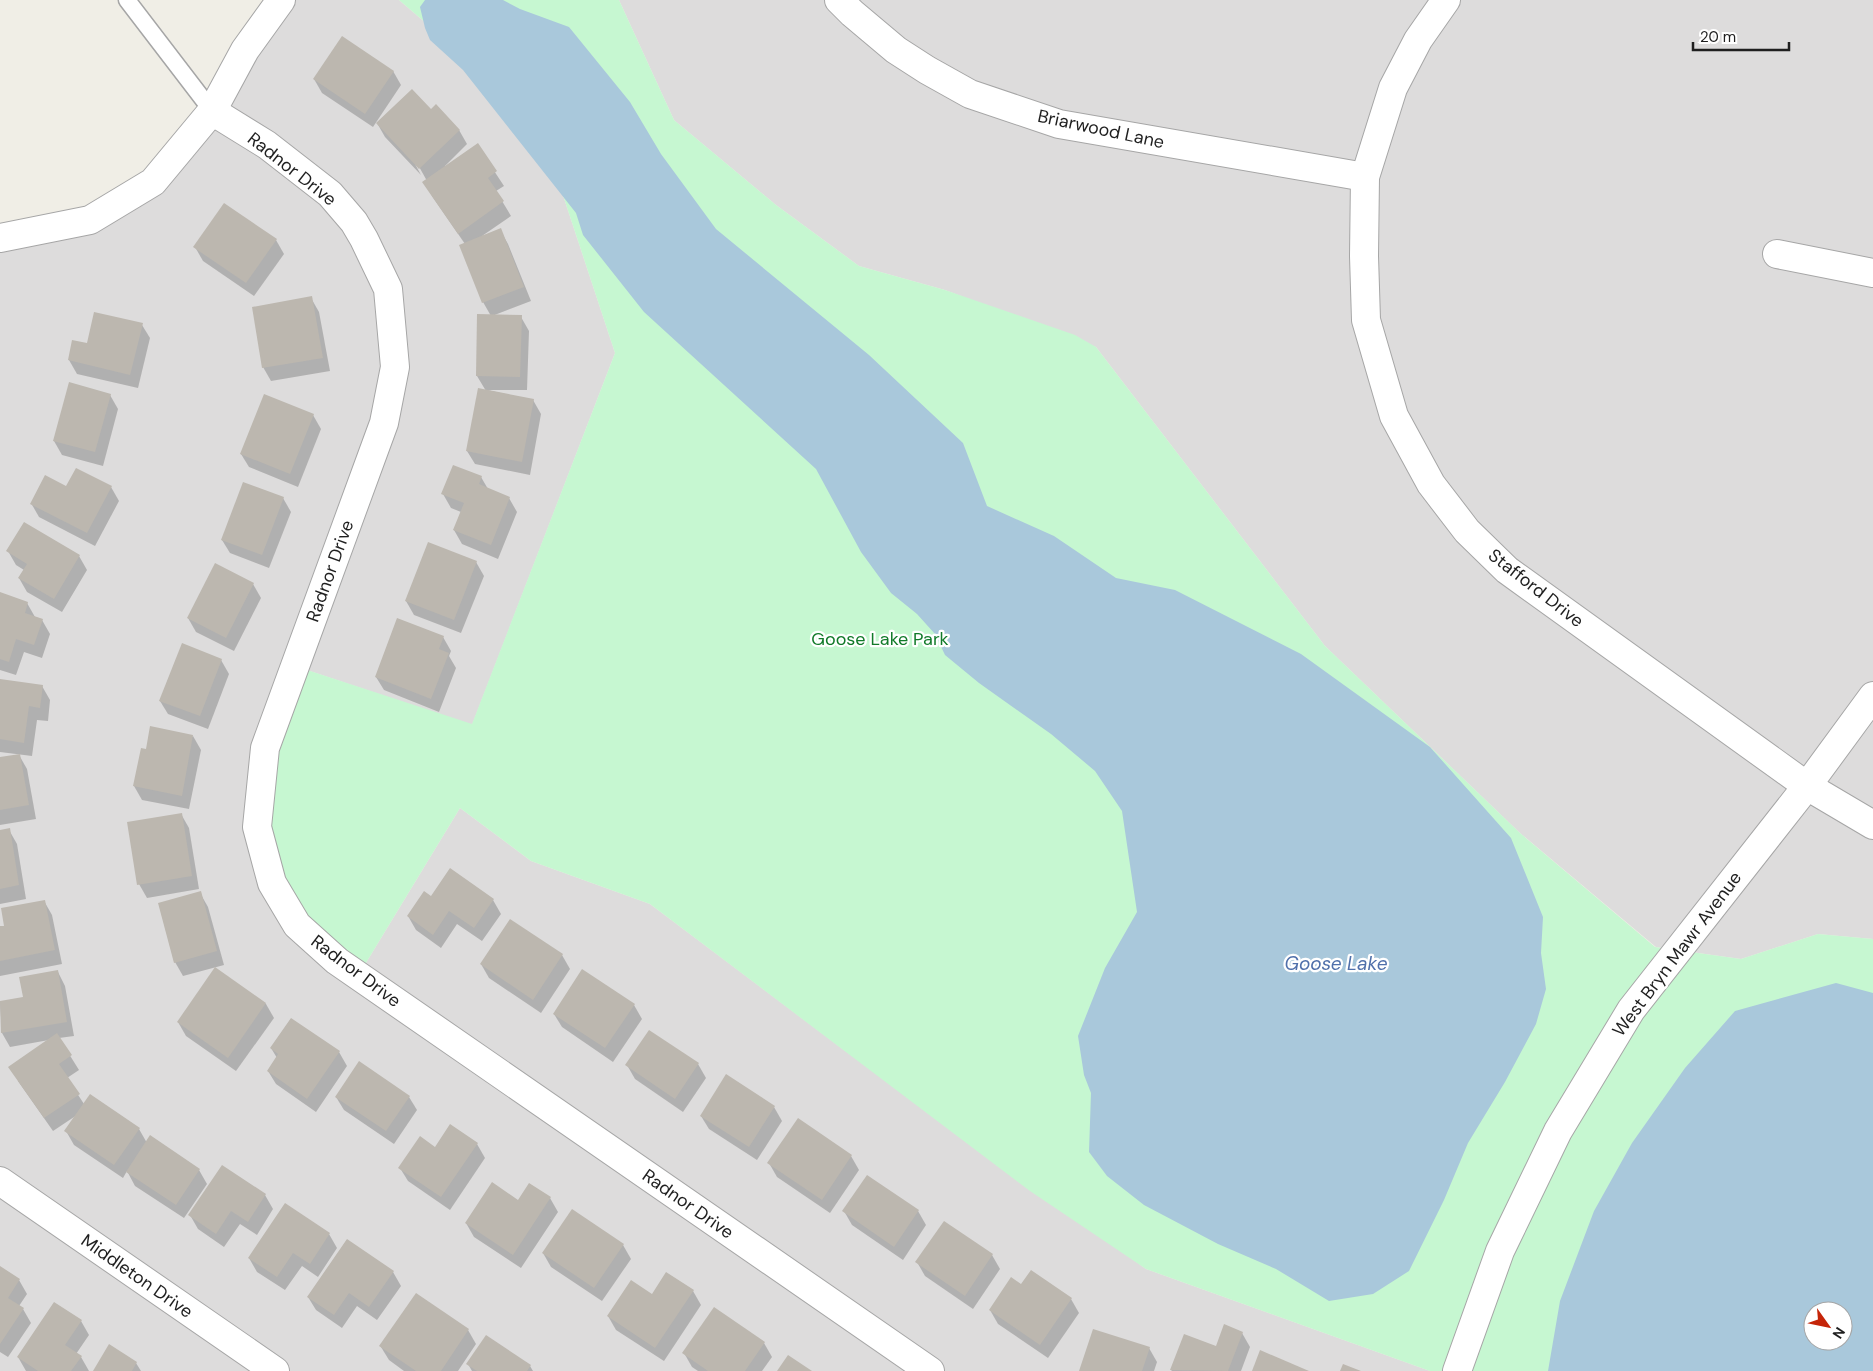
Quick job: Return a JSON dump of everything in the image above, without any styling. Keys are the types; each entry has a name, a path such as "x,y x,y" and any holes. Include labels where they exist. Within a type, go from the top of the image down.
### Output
{"street":[{"path":"0,238 90,220 153,182 212,111 245,50 281,0"},
{"name":"Briarwood Lane","path":"839,0 896,50 926,70 970,94 1059,124 1365,177"},
{"name":"Stafford Drive","path":"1446,0 1418,40 1394,88 1365,177 1364,256 1366,320 1394,416 1431,484 1467,531 1507,570 1807,786 1873,825"},
{"name":"Radnor Drive","path":"212,111 267,145 330,194 354,222 388,289 395,367 384,422 265,748 257,827 272,882 298,925 337,962 930,1371"},
{"path":"1777,254 1873,273"},
{"name":"West Bryn Mawr Avenue","path":"1457,1371 1500,1251 1558,1131 1631,1010 1807,786 1873,696"},
{"name":"Middleton Drive","path":"0,1181 275,1371"}],"lane":[{"path":"128,0 212,111"}],"shaded area":[{"path":"281,0 399,0 496,83 552,162 615,353 472,725 295,666 358,976 460,808 531,861 650,904 844,1050 1146,1269 1430,1371 0,1371 0,238 90,220 153,182"},
{"path":"619,0 1873,0 1873,939 1818,934 1741,959 1656,947 1520,833 1325,646 1096,347 945,290 859,266 776,205 674,120"}],"green space":[{"name":"Goose Lake Park","path":"399,0 619,0 674,120 776,205 859,266 945,290 1075,335 1096,347 1325,646 1520,833 1655,947 1741,959 1818,934 1873,939 1873,1371 1430,1371 1146,1269 1030,1191 650,904 531,861 460,808 358,976 272,883 262,770 295,666 472,724 615,353 552,162 496,83"}],"water":[{"name":"Goose Lake","path":"425,0 503,0 520,9 569,27 630,102 661,154 716,229 869,355 963,443 987,506 1054,536 1116,578 1175,590 1301,654 1430,747 1511,838 1543,917 1541,953 1546,989 1536,1024 1505,1082 1468,1143 1444,1200 1409,1271 1373,1294 1329,1301 1276,1269 1218,1244 1144,1205 1107,1176 1089,1152 1091,1093 1084,1075 1078,1036 1105,968 1137,912 1122,811 1095,771 1051,734 979,683 945,655 935,634 917,614 891,593 861,552 816,469 644,312 583,235 576,213 463,70 430,40 420,7"},
{"path":"1836,983 1873,993 1873,1371 1548,1371 1560,1301 1594,1211 1632,1143 1685,1068 1735,1011"}],"building":[{"path":"342,36 394,71 365,114 313,79"},
{"path":"412,89 431,109 436,104 460,130 419,169 376,123"},
{"path":"478,143 497,171 488,178 504,201 458,234 422,182"},
{"path":"224,203 277,239 246,283 193,247"},
{"path":"501,228 524,287 482,303 459,245"},
{"path":"312,296 323,358 262,368 252,307"},
{"path":"94,312 143,323 130,375 68,360 72,340 87,343"},
{"path":"477,314 522,315 520,377 476,376"},
{"path":"69,382 111,394 95,452 53,441"},
{"path":"478,388 534,399 522,462 466,451"},
{"path":"264,394 314,414 290,474 240,454"},
{"path":"453,465 482,476 479,484 510,497 491,545 453,530 464,503 441,494"},
{"path":"76,468 112,486 87,533 30,504 45,475 66,486"},
{"path":"243,482 284,497 262,555 221,540"},
{"path":"24,522 80,555 54,599 18,578 27,564 6,551"},
{"path":"428,542 477,561 454,620 405,601"},
{"path":"215,563 254,583 226,638 187,618"},
{"path":"0,592 28,602 25,613 43,619 34,645 16,639 9,662 0,659"},
{"path":"397,618 444,636 439,649 449,653 431,699 375,677"},
{"path":"182,643 222,659 200,716 159,701"},
{"path":"0,679 43,685 40,708 29,706 24,743 0,739"},
{"path":"150,726 193,735 182,796 133,786 141,748 146,749"},
{"path":"20,754 29,805 0,810 0,757"},
{"path":"182,813 192,876 137,885 127,822"},
{"path":"10,828 19,885 0,889 0,830"},
{"path":"450,868 494,899 474,928 449,911 433,935 407,916 424,891 431,896"},
{"path":"201,891 217,951 174,963 158,903"},
{"path":"45,900 55,950 0,961 0,926 4,926 1,908"},
{"path":"510,919 563,954 533,1000 480,964"},
{"path":"215,967 266,1003 228,1058 177,1022"},
{"path":"582,969 635,1004 605,1048 553,1014"},
{"path":"58,970 67,1022 1,1033 0,1001 23,997 19,977"},
{"path":"291,1018 340,1051 307,1099 267,1071 278,1054 270,1048"},
{"path":"649,1030 699,1063 675,1099 625,1065"},
{"path":"57,1033 72,1055 59,1064 80,1094 44,1118 8,1067"},
{"path":"359,1061 410,1096 386,1131 335,1097"},
{"path":"726,1074 775,1106 749,1147 700,1116"},
{"path":"90,1094 140,1128 114,1165 64,1131"},
{"path":"798,1118 852,1155 822,1200 767,1163"},
{"path":"450,1124 478,1143 441,1197 398,1168 420,1136 435,1147"},
{"path":"150,1135 200,1169 176,1205 126,1172"},
{"path":"222,1165 266,1194 248,1222 231,1211 216,1234 188,1215"},
{"path":"867,1175 919,1210 894,1247 842,1211"},
{"path":"492,1182 518,1200 529,1183 551,1197 513,1255 465,1223"},
{"path":"285,1203 330,1233 310,1264 293,1253 277,1277 248,1258"},
{"path":"572,1209 624,1244 594,1288 542,1253"},
{"path":"944,1221 993,1254 965,1296 915,1262"},
{"path":"347,1239 394,1271 369,1307 349,1293 334,1315 307,1297"},
{"path":"0,1266 20,1279 8,1298 24,1308 0,1344"},
{"path":"1031,1270 1072,1298 1040,1345 989,1310 1011,1277 1021,1284"},
{"path":"666,1272 694,1290 655,1348 607,1316 631,1280 652,1294"},
{"path":"416,1293 469,1329 441,1371 416,1371 379,1346"},
{"path":"54,1302 82,1320 65,1345 82,1356 71,1371 38,1371 17,1357"},
{"path":"714,1307 765,1342 745,1371 708,1371 682,1353"},
{"path":"1224,1324 1243,1332 1228,1371 1170,1370 1184,1334 1216,1346"},
{"path":"1093,1329 1150,1347 1142,1371 1079,1371"},
{"path":"486,1335 531,1365 527,1371 477,1371 466,1364"},
{"path":"109,1344 137,1362 132,1371 93,1371"},
{"path":"1260,1350 1309,1371 1252,1371"},
{"path":"788,1355 812,1371 777,1371"},
{"path":"1343,1364 1361,1371 1340,1371"}]}
